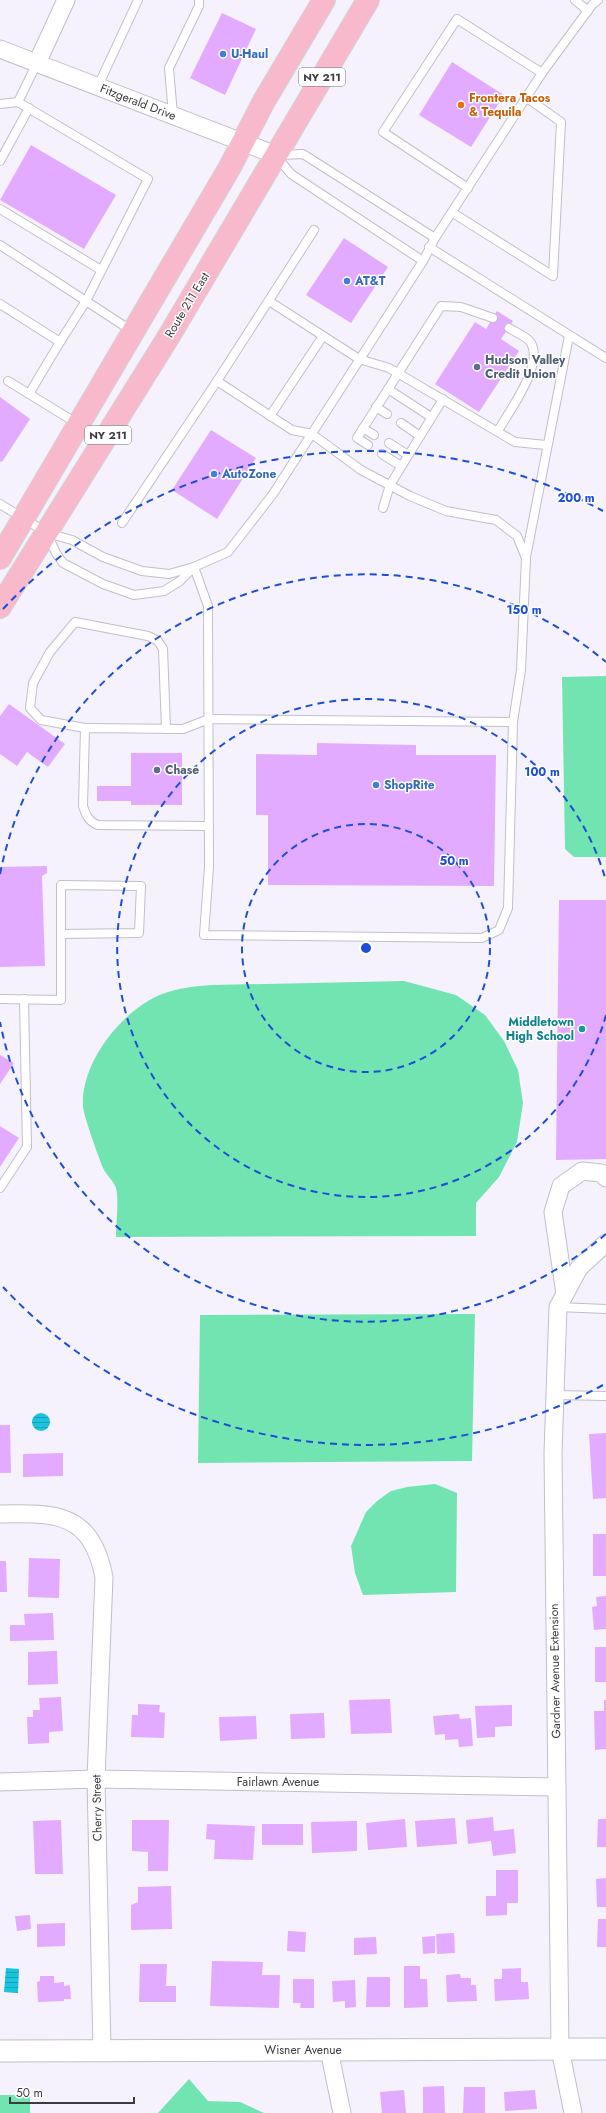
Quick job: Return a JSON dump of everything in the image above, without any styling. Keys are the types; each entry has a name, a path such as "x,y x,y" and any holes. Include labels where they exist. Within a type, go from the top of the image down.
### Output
{"main road":[{"name":"NY 211","path":"0,558 230,167 264,101 324,0"},
{"name":"Route 211 East","path":"0,607 164,342 368,0"}],"street":[{"path":"37,64 66,0"},
{"name":"Fitzgerald Drive","path":"0,49 276,155"},
{"name":"Gardner Avenue Extension","path":"573,2113 560,2049 554,1395 562,1300 553,1212 561,1186 582,1172 601,1173 606,1178"},
{"name":"Gardner Avenue Extension","path":"562,1300 579,1268 606,1243"},
{"name":"Cherry Street","path":"0,1514 42,1513 68,1519 88,1536 96,1550 104,1577 96,1779 102,2049"},
{"name":"Fairlawn Avenue","path":"0,1782 96,1779 557,1787"},
{"name":"Wisner Avenue","path":"0,2051 102,2049 606,2049"},
{"path":"329,2050 342,2113"}],"lane":[{"path":"98,86 138,0"},
{"path":"173,115 169,68 199,6 199,0"},
{"path":"576,0 588,11"},
{"path":"0,504 47,533 72,540 103,557 142,571 169,574 194,567 228,552 273,494 423,261 434,238 453,213 542,73 588,11 598,0"},
{"path":"468,188 383,132 457,19 542,73"},
{"path":"18,102 37,64"},
{"path":"453,213 553,276 561,122 526,98"},
{"path":"0,104 18,102 148,179 86,301 29,394"},
{"path":"0,161 29,108"},
{"path":"276,155 302,154 434,238"},
{"path":"276,155 291,174 423,261"},
{"path":"0,209 102,270"},
{"path":"122,523 217,381 314,230"},
{"path":"0,245 133,332"},
{"path":"429,247 606,358"},
{"path":"269,301 359,359 389,368 515,442 546,445"},
{"path":"0,304 60,342"},
{"path":"368,445 357,438 442,306 461,307 493,318"},
{"path":"498,431 532,371 535,356 531,342 509,328"},
{"path":"270,416 323,336"},
{"path":"194,567 208,606 209,867 204,935 482,938 499,930 508,908 513,722 521,670 526,558 546,445 569,336"},
{"path":"8,381 78,424"},
{"path":"217,381 292,430 312,434 360,470 390,485 446,511 496,520 517,536 526,558"},
{"path":"388,389 431,417"},
{"path":"383,508 390,485 443,399"},
{"path":"376,407 387,414"},
{"path":"401,423 420,436"},
{"path":"363,428 374,435"},
{"path":"389,443 408,455"},
{"path":"382,454 401,466"},
{"path":"47,533 56,553 64,563 103,584 134,594 164,591 180,581 194,567"},
{"path":"166,729 163,649 158,641 148,636 75,622 50,652 33,683 30,708 41,720 85,728 166,729 183,729 209,719 513,722"},
{"path":"85,728 83,806 86,816 92,822 98,825 209,826"},
{"path":"0,998 61,1000 61,934 61,885 141,886 139,933 61,934"},
{"path":"0,1188 27,1147 24,999"},
{"path":"562,1300 606,1309"},
{"path":"554,1395 606,1396"}],"green space":[{"path":"606,676 606,857 574,857 565,849 562,677"},
{"path":"404,981 456,995 485,1015 504,1041 518,1070 523,1103 517,1142 499,1177 476,1203 476,1236 116,1237 116,1188 103,1168 89,1128 83,1107 84,1090 88,1073 96,1056 106,1040 132,1012 162,994 174,990 193,987 212,985"},
{"path":"475,1314 472,1461 198,1463 200,1315"},
{"path":"435,1484 457,1493 456,1592 363,1595 355,1573 351,1546 366,1512 377,1501 391,1491 407,1487"},
{"path":"189,2079 208,2101 240,2102 264,2113 158,2113"},
{"path":"0,2095 30,2095 30,2113 0,2113"}],"water":[{"path":"37,1413 45,1413 50,1418 48,1429 45,1431 37,1431 32,1426 32,1418"},
{"path":"6,1968 19,1969 18,1993 4,1992"}],"building":[{"name":"U-Haul","path":"222,13 256,29 225,95 190,78"},
{"name":"Frontera Tacos & Tequila","path":"452,62 504,95 471,147 419,115"},
{"path":"31,145 116,195 84,249 0,200"},
{"name":"AT&T","path":"344,238 388,267 351,323 306,295"},
{"name":"Hudson Valley Credit Union","path":"497,311 513,321 501,339 519,351 479,412 435,384 475,322 486,329"},
{"path":"0,397 30,419 2,462 0,461"},
{"name":"AutoZone","path":"211,430 256,458 217,519 172,490"},
{"path":"9,704 65,744 48,767 27,752 17,766 0,754 0,716"},
{"name":"ShopRite","path":"317,743 416,745 416,755 496,755 494,886 268,885 268,815 256,815 256,754 317,755"},
{"name":"Chase","path":"131,753 182,753 182,805 131,805 131,801 97,801 97,786 131,786"},
{"path":"47,866 47,873 42,876 45,966 0,967 0,867"},
{"name":"Middletown High School","path":"559,900 606,900 606,1159 556,1160"},
{"path":"0,1055 14,1063 0,1084"},
{"path":"0,1126 19,1138 0,1167"},
{"path":"0,1425 10,1425 11,1473 0,1473"},
{"path":"606,1433 606,1498 593,1499 589,1434"},
{"path":"63,1453 63,1476 23,1477 23,1454"},
{"path":"593,1534 606,1534 606,1576 593,1576"},
{"path":"29,1558 60,1559 59,1598 28,1597"},
{"path":"0,1561 6,1561 7,1592 0,1592"},
{"path":"606,1596 606,1629 594,1630 592,1607 597,1606 596,1597"},
{"path":"53,1613 54,1640 10,1641 10,1625 25,1625 24,1614"},
{"path":"595,1647 606,1647 606,1682 595,1682"},
{"path":"57,1651 58,1684 28,1685 28,1652"},
{"path":"61,1697 63,1731 49,1732 49,1743 28,1744 27,1717 33,1717 33,1710 40,1710 39,1698"},
{"path":"390,1699 392,1733 351,1734 349,1700"},
{"path":"604,1700 606,1700 606,1749 595,1750 594,1711 604,1711"},
{"path":"138,1704 160,1705 159,1712 165,1713 164,1738 131,1737 132,1715 138,1715"},
{"path":"512,1705 512,1726 495,1727 495,1737 477,1738 475,1706"},
{"path":"324,1713 325,1738 291,1739 290,1714"},
{"path":"459,1714 460,1719 471,1718 473,1746 459,1747 458,1739 445,1740 445,1734 435,1735 433,1716"},
{"path":"256,1716 257,1739 220,1741 219,1717"},
{"path":"493,1817 494,1831 514,1829 516,1853 493,1856 491,1841 468,1844 466,1820"},
{"path":"455,1818 457,1844 417,1847 415,1821"},
{"path":"405,1819 407,1847 368,1850 366,1823"},
{"path":"598,1819 606,1819 606,1847 597,1847"},
{"path":"61,1820 63,1874 35,1874 33,1821"},
{"path":"132,1820 169,1820 168,1871 148,1871 148,1852 132,1851"},
{"path":"357,1821 357,1851 312,1853 311,1822"},
{"path":"207,1824 255,1826 253,1860 214,1859 215,1840 206,1839"},
{"path":"262,1824 303,1824 303,1845 262,1845"},
{"path":"496,1870 518,1870 518,1903 507,1903 507,1915 486,1916 486,1896 496,1896"},
{"path":"606,1878 606,1907 597,1907 596,1879"},
{"path":"171,1886 172,1929 131,1930 131,1905 138,1902 138,1887"},
{"path":"30,1915 31,1929 17,1931 15,1916"},
{"path":"598,1919 606,1919 606,1947 597,1947"},
{"path":"65,1923 65,1946 37,1947 37,1924"},
{"path":"288,1931 306,1932 305,1952 287,1951"},
{"path":"454,1933 455,1953 437,1954 436,1934"},
{"path":"435,1936 435,1953 423,1954 422,1937"},
{"path":"376,1937 377,1954 354,1955 354,1938"},
{"path":"212,1961 263,1962 262,1975 280,1975 279,2008 210,2006"},
{"path":"140,1964 167,1964 166,1986 176,1986 176,2002 139,2002"},
{"path":"404,1966 420,1966 420,1979 427,1979 428,2007 404,2008"},
{"path":"521,1968 521,1982 528,1982 529,1999 495,2001 494,1979 502,1979 502,1969"},
{"path":"460,1974 461,1978 471,1978 471,1985 476,1985 477,2001 447,2002 446,1975"},
{"path":"40,1976 54,1976 54,1983 64,1982 64,1986 70,1985 71,1999 64,1999 64,2001 38,2002 37,1982 40,1981"},
{"path":"367,1977 390,1977 390,2007 366,2007"},
{"path":"293,1979 314,1979 314,2008 300,2008 301,2003 293,2003"},
{"path":"355,1980 356,2007 345,2008 345,2001 333,2002 332,1981"},
{"path":"444,2086 445,2113 423,2113 423,2087"},
{"path":"464,2087 485,2087 485,2113 463,2113"},
{"path":"404,2090 406,2113 382,2113 380,2092"},
{"path":"535,2090 537,2109 505,2111 504,2092"}],"place":[{"name":"U-Haul","path":"223,54"},
{"name":"Frontera Tacos & Tequila","path":"461,105"},
{"name":"AT&T","path":"347,281"},
{"name":"Hudson Valley Credit Union","path":"477,367"},
{"name":"AutoZone","path":"214,474"},
{"name":"Chase","path":"157,770"},
{"name":"ShopRite","path":"376,785"},
{"name":"Middletown High School","path":"582,1029"}]}
